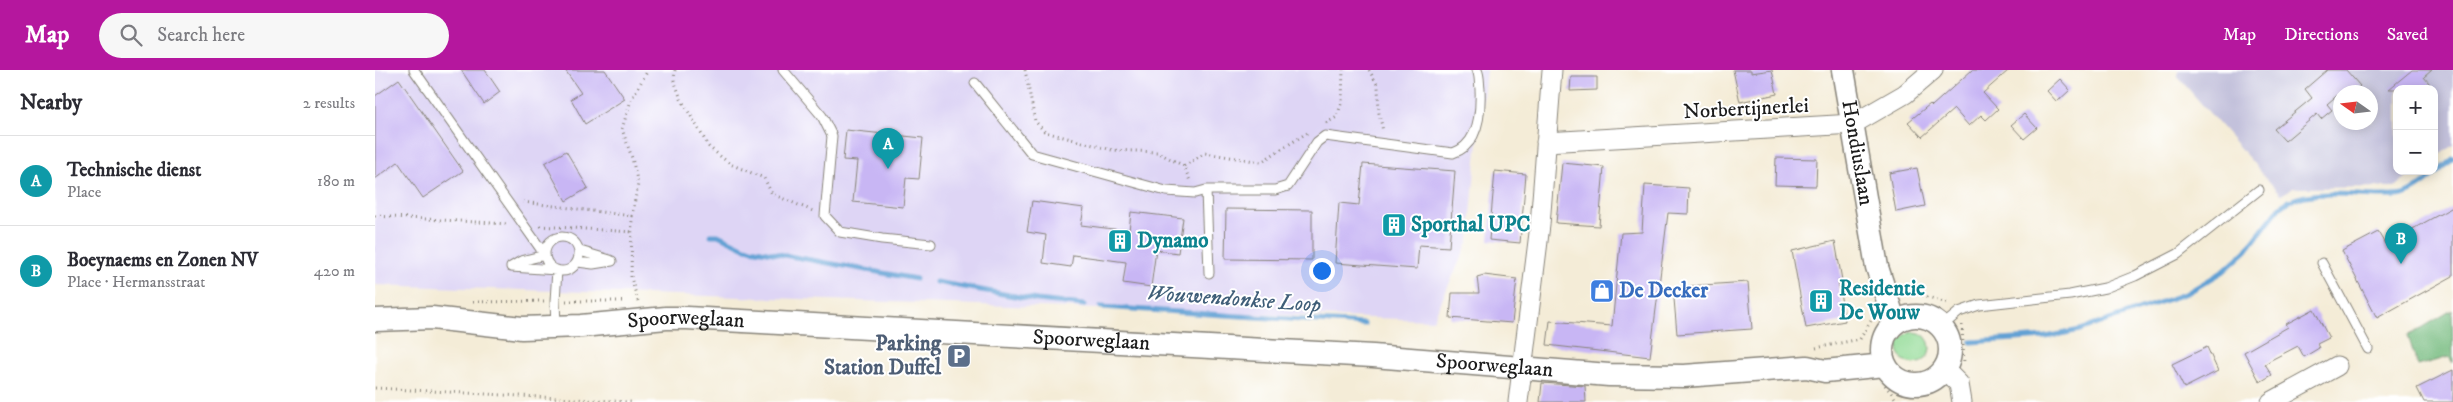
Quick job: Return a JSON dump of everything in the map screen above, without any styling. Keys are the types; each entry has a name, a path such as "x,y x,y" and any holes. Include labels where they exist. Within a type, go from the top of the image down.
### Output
{"street":[{"path":"1517,402 1539,224 1552,70"},
{"name":"Hondiuslaan","path":"1843,70 1874,236 1877,267 1895,323"},
{"name":"Norbertijnerlei","path":"1545,142 1853,124 1905,94 1933,70"},
{"name":"Hondiuslaan","path":"1874,236 1903,299 1916,315 1931,319 1941,327"},
{"path":"1916,315 1905,317 1895,323 1887,332 1884,354 1899,379 1915,393 1933,379 1955,385 1949,341 1941,327"},
{"name":"Spoorweglaan","path":"375,320 432,318 522,328 687,318 1373,356 1652,377 1810,358 1884,354"},
{"path":"2271,402 2337,366"}],"lane":[{"path":"414,70 545,255 550,266 557,270"},
{"path":"783,70 822,116 832,136 825,216 840,232 931,244"},
{"path":"975,83 1032,154 1165,190 1195,193 1206,190 1275,190 1288,186 1317,142 1325,136 1453,152 1461,150 1474,134 1481,108 1477,70"},
{"path":"1206,190 1209,273"},
{"path":"1941,327 1959,312 1979,305 2070,295 2105,288 2135,276 2178,254 2259,190"},
{"path":"563,237 574,241 579,251 578,262 571,270 511,266 521,261 545,255 548,245 552,240 563,237"},
{"path":"578,262 593,264 612,261 579,251"},
{"path":"2322,263 2368,349"},
{"path":"557,270 555,301 557,327"}],"path":[{"path":"638,301 631,278 632,216 638,184 633,158 622,129 631,100 648,70"},
{"path":"675,70 674,80 681,99 709,147 730,164 764,178 772,194 825,216"},
{"path":"1025,70 1035,121 1045,132 1113,150 1157,152 1184,166 1205,153 1261,162 1309,132"},
{"path":"1324,124 1337,117 1343,101 1343,70"},
{"path":"1369,70 1378,86 1379,113 1386,144"},
{"path":"505,198 632,216"},
{"path":"375,216 633,232"},
{"path":"1898,290 1905,289 1950,304 1959,312 1962,318 1964,369 1955,385"},
{"path":"1810,358 1860,338 1873,321 1871,314"},
{"path":"375,388 631,402"}],"shaded area":[{"path":"375,70 1486,70 1469,240 1433,320 375,285"},
{"path":"2178,70 2453,70 2453,145 2438,156 2438,85 2393,85 2393,175 2412,175 2395,187 2293,188 2281,195 2178,77"}],"green space":[{"path":"2452,310 2453,363 2449,357 2418,366 2408,336"},
{"path":"1914,332 1920,333 1925,337 1929,342 1929,354 1925,359 1920,363 1914,364 1908,363 1903,359 1899,354 1898,348 1899,342 1903,337 1908,333"}],"building":[{"path":"461,70 485,70 500,92 484,104"},
{"path":"565,70 605,70 625,99 585,124 571,99 581,93"},
{"path":"1733,70 1751,70 1751,73 1772,70 1777,94 1740,102"},
{"path":"1972,70 2009,70 1983,93 1998,109 1986,120 1981,115 1969,126 1954,109 1922,137 1908,122 1930,104 1932,106"},
{"path":"2327,70 2346,70 2359,85 2333,85 2333,99 2327,104 2332,110 2321,119 2317,114 2285,141 2274,129 2312,98 2305,89"},
{"path":"2412,70 2432,70 2424,77 2431,85 2394,85"},
{"path":"1571,77 1597,77 1597,90 1570,91"},
{"path":"399,79 463,171 423,198 398,162 375,179 375,96"},
{"path":"2060,79 2070,90 2057,102 2047,91"},
{"path":"2024,114 2037,128 2024,139 2011,125"},
{"path":"846,130 923,138 919,179 906,178 903,207 853,202 857,161 843,160"},
{"path":"566,151 588,188 566,201 545,163"},
{"path":"1776,158 1817,159 1816,186 1775,185"},
{"path":"1562,163 1604,167 1599,226 1556,223"},
{"name":"Sporthal UPC","path":"1363,164 1455,171 1449,247 1419,245 1417,269 1335,263 1339,203 1359,205"},
{"path":"1917,168 1925,206 1896,212 1889,173"},
{"path":"1495,171 1526,174 1520,243 1489,240"},
{"path":"1645,185 1689,188 1688,214 1668,213 1650,357 1547,345 1550,321 1612,326 1621,233 1642,232"},
{"name":"Dynamo","path":"1032,201 1084,208 1081,225 1129,231 1131,212 1183,218 1178,253 1156,250 1151,287 1123,283 1126,262 1073,255 1071,267 1043,263 1046,235 1027,232"},
{"path":"2453,207 2453,276 2377,318 2342,251 2378,232 2385,244"},
{"path":"1226,209 1312,210 1312,260 1225,259"},
{"name":"Residentie De Wouw","path":"1835,241 1842,280 1838,281 1845,321 1806,328 1792,251"},
{"path":"1484,275 1517,279 1512,323 1450,318 1452,293 1479,293 1477,277"},
{"path":"1748,282 1752,329 1677,334 1673,287"},
{"path":"2314,309 2329,338 2317,344 2319,348 2304,357 2298,346 2271,360 2265,364 2272,375 2260,382 2244,352 2288,327 2286,324"},
{"path":"2207,347 2218,371 2184,388 2172,364"},
{"path":"2453,370 2453,402 2424,402 2417,388"},
{"path":"1542,383 1585,386 1586,402 1540,402"}],"waterway":[{"name":"Wouwendonkse Loop","path":"1971,342 2046,337 2080,330 2187,293 2224,271 2246,251 2280,207 2290,201 2302,197 2328,194 2403,195 2423,184 2453,159"},
{"name":"Wouwendonkse Loop","path":"711,235 718,235 745,248 916,279"},
{"name":"Wouwendonkse Loop","path":"936,282 1037,300 1084,305"},
{"name":"Wouwendonkse Loop","path":"1101,307 1364,324"}],"place":[{"name":"Technische dienst","path":"888,169"},
{"name":"Sporthal UPC","path":"1394,225"},
{"name":"Dynamo","path":"1120,241"},
{"name":"Boeynaems en Zonen NV","path":"2401,264"},
{"name":"De Decker","path":"1602,291"},
{"name":"Residentie De Wouw","path":"1821,301"},
{"name":"Parking Station Duffel","path":"959,356"}]}
